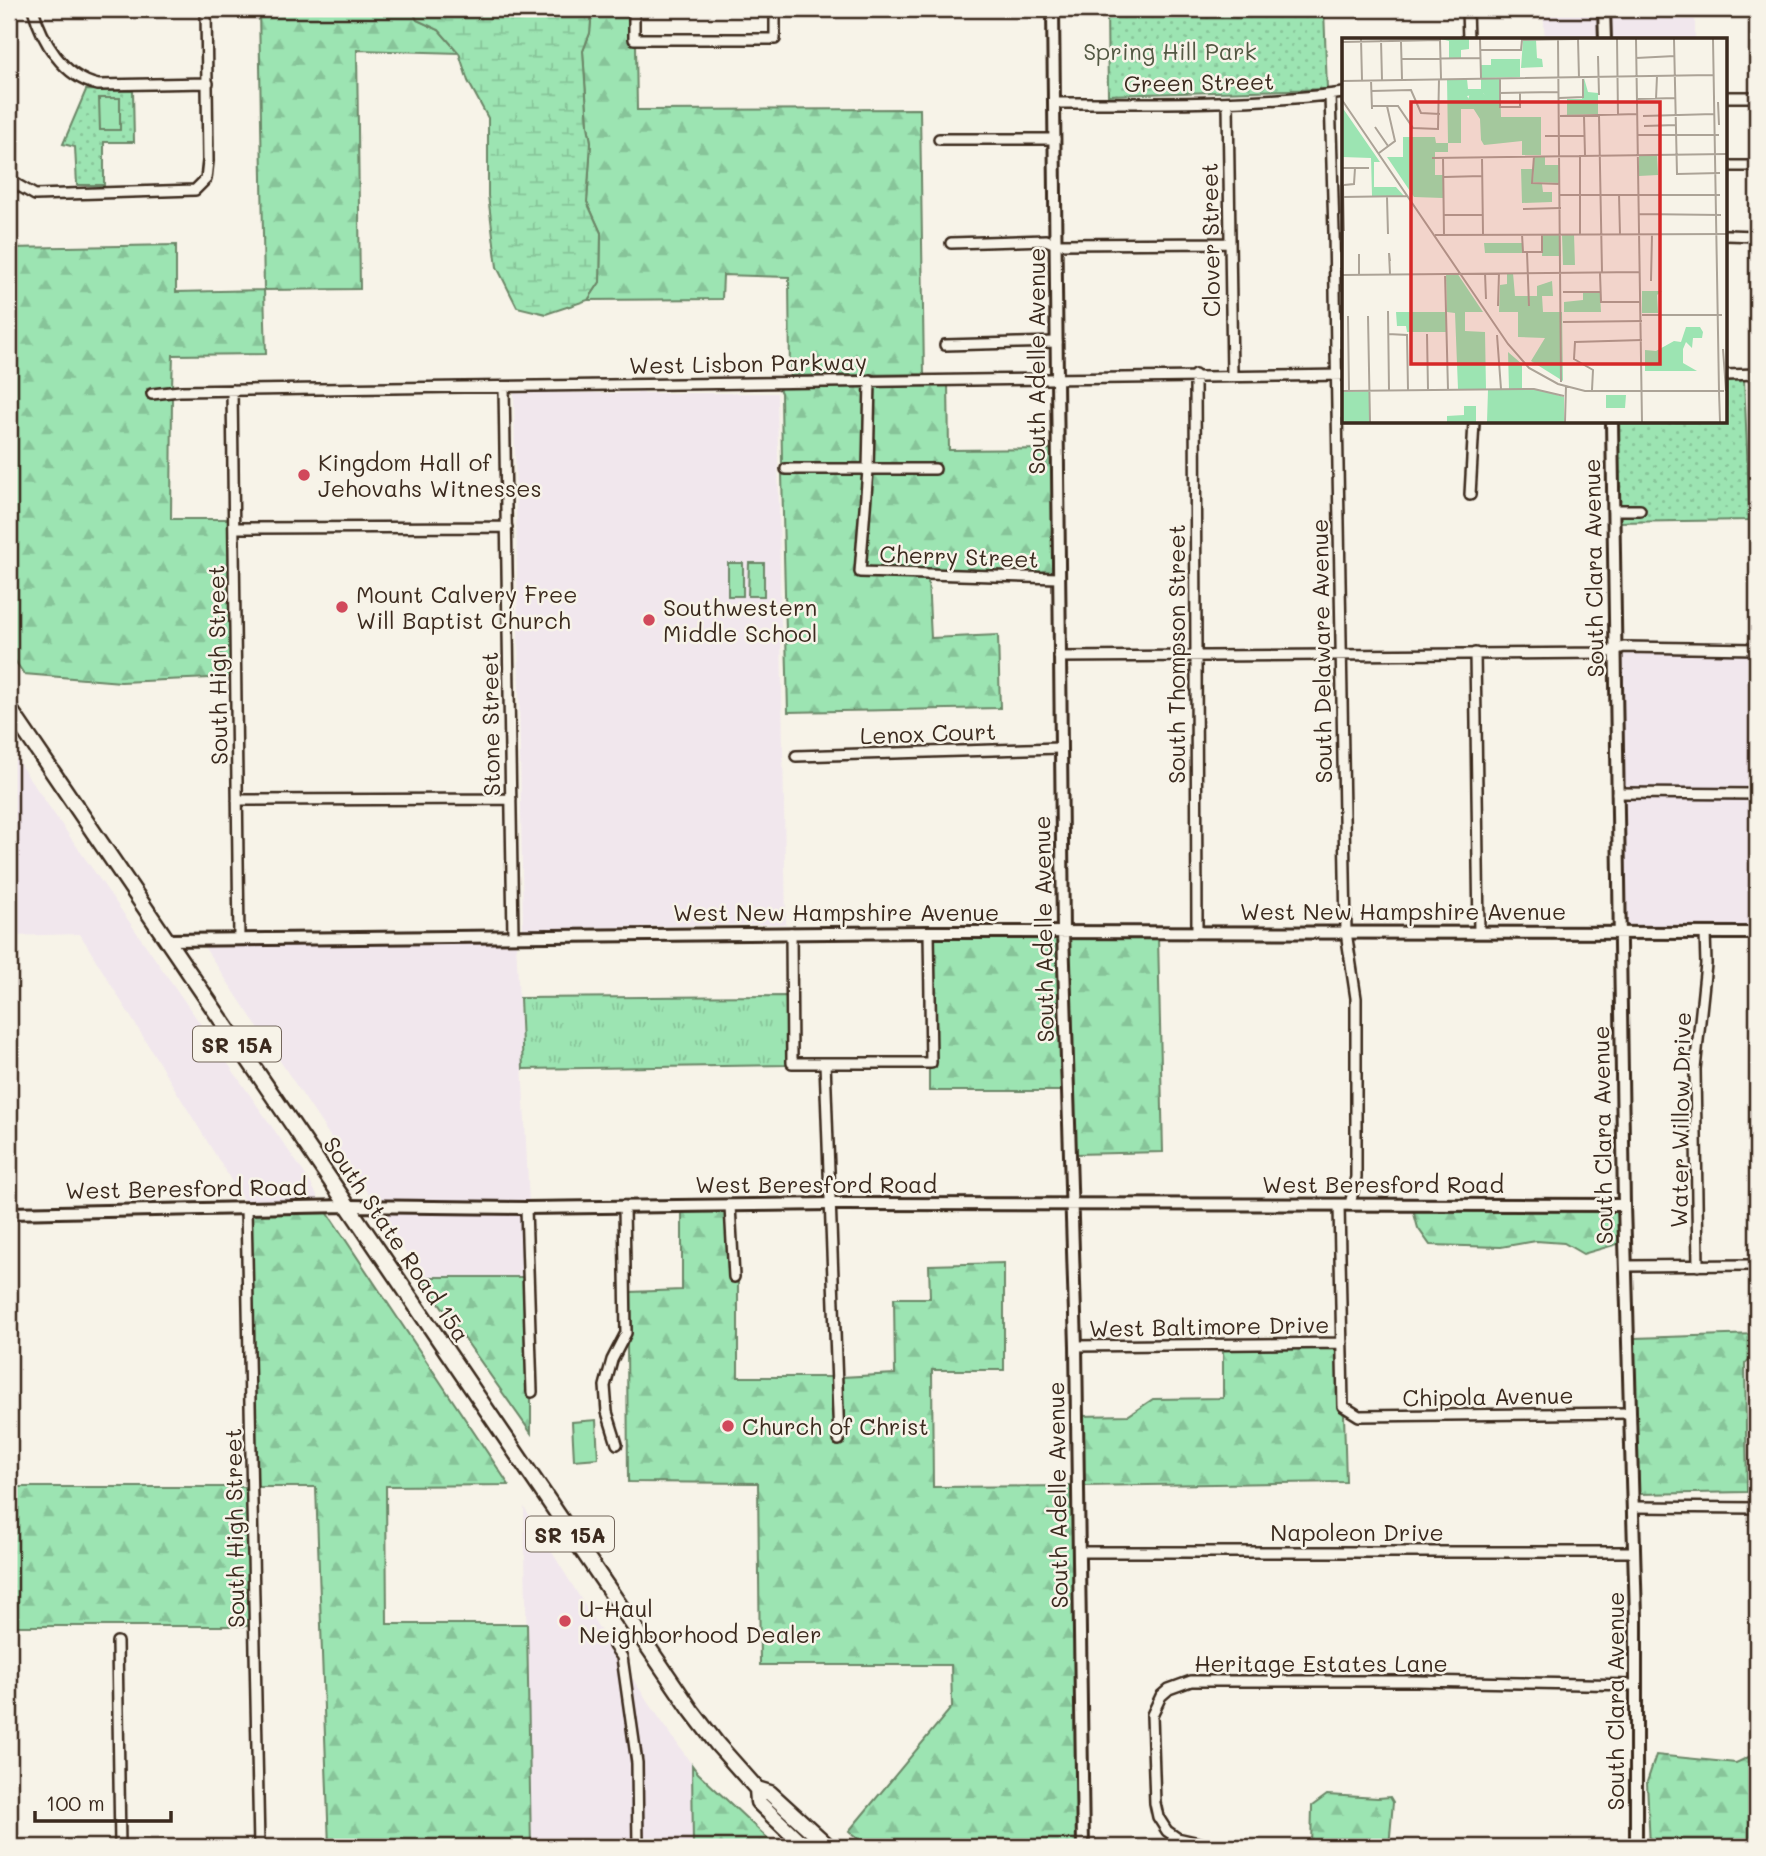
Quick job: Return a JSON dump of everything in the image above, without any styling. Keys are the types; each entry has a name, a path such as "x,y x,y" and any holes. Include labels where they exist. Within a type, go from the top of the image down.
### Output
{"highway":[{"name":"South State Road 15a","path":"9,708 691,1710 757,1789 770,1793 829,1847"},
{"name":"South State Road 15a","path":"757,1789 758,1802 805,1847"},
{"path":"776,1819 786,1818 819,1847"}],"street":[{"path":"33,9 37,23 59,61 73,76 86,82 98,85 208,83"},
{"path":"9,175 14,183 35,195 195,190 206,179 208,162 206,9"},
{"path":"634,9 634,38 775,38 775,9"},
{"name":"South Adelle Avenue","path":"1052,9 1063,932 1076,1346 1083,1847"},
{"path":"1467,9 1468,38"},
{"path":"1604,9 1605,38"},
{"name":"Green Street","path":"1054,103 1228,103 1279,101 1342,93"},
{"name":"South Delaware Avenue","path":"1330,95 1340,375 1340,654 1346,932 1356,998 1356,1177 1344,1205 1343,1406 1348,1411"},
{"path":"1728,97 1757,97"},
{"name":"Clover Street","path":"1228,103 1232,375"},
{"path":"939,139 1055,139"},
{"path":"1728,166 1757,166"},
{"path":"1728,236 1757,236"},
{"path":"951,243 1046,240 1056,244 1228,243"},
{"path":"944,345 1057,342"},
{"path":"1728,374 1757,374"},
{"name":"South Thompson Street","path":"1195,375 1197,932"},
{"name":"West Lisbon Parkway","path":"152,394 232,390 1340,375"},
{"path":"868,470 870,380"},
{"name":"Stone Street","path":"504,387 513,936"},
{"name":"South High Street","path":"232,390 239,939"},
{"path":"1470,495 1474,424"},
{"name":"South Clara Avenue","path":"1612,424 1624,1205 1634,1552 1636,1847"},
{"path":"786,469 935,469"},
{"name":"Cherry Street","path":"868,470 860,572 1058,578"},
{"path":"1613,510 1640,510"},
{"path":"235,528 507,527"},
{"path":"1059,656 1605,653 1624,647 1757,649"},
{"path":"1475,653 1479,932"},
{"name":"Lenox Court","path":"796,756 1060,748"},
{"path":"1617,793 1757,794"},
{"path":"237,800 510,799"},
{"path":"791,933 792,1063 931,1063 929,932"},
{"name":"West New Hampshire Avenue","path":"167,940 929,932 1757,933"},
{"name":"Water Willow Drive","path":"1698,1266 1695,1069 1706,964 1705,933"},
{"path":"825,1063 839,1440"},
{"name":"West Beresford Road","path":"9,1213 348,1206 526,1208 832,1205 1624,1205"},
{"path":"617,1444 607,1412 605,1386 612,1360 626,1333 624,1206"},
{"path":"730,1206 734,1277"},
{"name":"South High Street","path":"246,1208 259,1847"},
{"path":"526,1208 532,1392"},
{"path":"1626,1266 1752,1265"},
{"name":"West Baltimore Drive","path":"1076,1346 1342,1343"},
{"name":"Chipola Avenue","path":"1348,1411 1359,1416 1630,1413"},
{"path":"1633,1507 1757,1508"},
{"name":"Napoleon Drive","path":"1079,1552 1634,1552"},
{"path":"117,1642 120,1847"},
{"path":"614,1646 622,1657 637,1763 638,1847"},
{"name":"Heritage Estates Lane","path":"1217,1847 1177,1838 1158,1817 1155,1803 1152,1715 1161,1696 1181,1683 1417,1681 1636,1685"}],"shaded area":[{"path":"1543,9 1600,9 1600,38 1545,38"},
{"path":"1609,9 1695,9 1695,38 1610,38"},
{"name":"Southwestern Middle School","path":"514,393 777,393 786,924 523,929"},
{"path":"1619,654 1757,655 1757,789 1622,788"},
{"path":"9,749 309,1180 320,1201 245,1203 80,934 9,936"},
{"path":"1622,798 1757,799 1757,928 1624,927"},
{"path":"516,941 529,1203 373,1201 203,945"},
{"path":"380,1212 521,1214 523,1277 421,1277"},
{"path":"524,1507 618,1659 632,1763 633,1847 531,1847"},
{"path":"629,1674 692,1765 693,1847 643,1847 642,1763"}],"green space":[{"path":"259,9 412,9 417,20 439,30 459,53 357,50 360,289 264,290"},
{"path":"412,9 592,9 590,33 583,51 591,142 587,202 601,233 600,282 588,300 546,314 517,307 497,267 488,196 488,118 468,81 459,53 439,30 417,20"},
{"path":"592,9 629,9 629,43 636,44 637,110 920,109 924,374 790,376 789,277 723,275 722,299 588,300 600,282 601,233 587,202 591,142 583,51 590,33"},
{"name":"Spring Hill Park","path":"1107,9 1324,9 1327,89 1108,95"},
{"path":"86,90 133,91 134,142 104,142 104,185 77,185 75,147 63,144"},
{"path":"99,98 120,98 120,130 100,130"},
{"path":"176,245 176,292 264,290 266,354 173,355 172,386 147,389 148,399 172,396 171,519 230,519 232,677 121,682 24,674 9,652 9,248"},
{"path":"1728,378 1744,378 1750,520 1617,522 1616,424 1728,424"},
{"path":"948,384 949,450 1053,449 1053,573 865,567 872,475 940,473 939,463 873,464 875,385"},
{"path":"865,385 863,464 782,463 781,393 778,387"},
{"path":"782,474 863,475 855,577 928,579 931,638 998,635 1000,708 788,712"},
{"path":"728,563 743,563 743,596 728,596"},
{"path":"749,563 764,563 764,596 748,596"},
{"path":"934,937 1059,937 1064,1091 929,1091 929,1068 936,1068"},
{"path":"1068,937 1158,937 1163,1152 1075,1154"},
{"path":"787,996 787,1065 523,1069 520,998"},
{"path":"1413,1210 1620,1210 1621,1243 1583,1254 1564,1243 1536,1241 1501,1247 1430,1245 1418,1228"},
{"path":"682,1211 726,1211 730,1282 738,1282 738,1377 833,1377 835,1445 844,1444 842,1377 895,1374 894,1298 930,1298 929,1265 1004,1263 1004,1370 932,1370 933,1487 1073,1486 1078,1847 867,1847 849,1831 952,1707 951,1665 760,1665 758,1483 628,1482 627,1341 630,1333 630,1292 682,1290"},
{"path":"327,1212 509,1485 386,1486 387,1624 527,1624 531,1847 329,1847 316,1487 257,1487 251,1213"},
{"path":"421,1277 523,1277 531,1433"},
{"path":"1757,1334 1757,1351 1745,1364 1747,1492 1639,1494 1634,1338"},
{"path":"1338,1348 1339,1406 1344,1415 1346,1482 1082,1486 1081,1416 1129,1415 1153,1399 1223,1398 1223,1350"},
{"path":"596,1420 598,1458 574,1460 572,1422"},
{"path":"9,1487 248,1487 250,1626 9,1626"},
{"path":"1757,1753 1757,1847 1650,1847 1647,1782 1656,1755 1736,1763"},
{"path":"692,1765 698,1773 777,1847 693,1847"},
{"path":"1327,1795 1390,1797 1393,1802 1389,1847 1311,1847 1312,1806"}],"place":[{"name":"Kingdom Hall of Jehovahs Witnesses","path":"304,475"},
{"name":"Mount Calvery Free Will Baptist Church","path":"342,607"},
{"name":"Southwestern Middle School","path":"649,620"},
{"name":"Church of Christ","path":"728,1426"},
{"name":"U-Haul Neighborhood Dealer","path":"565,1621"}]}
